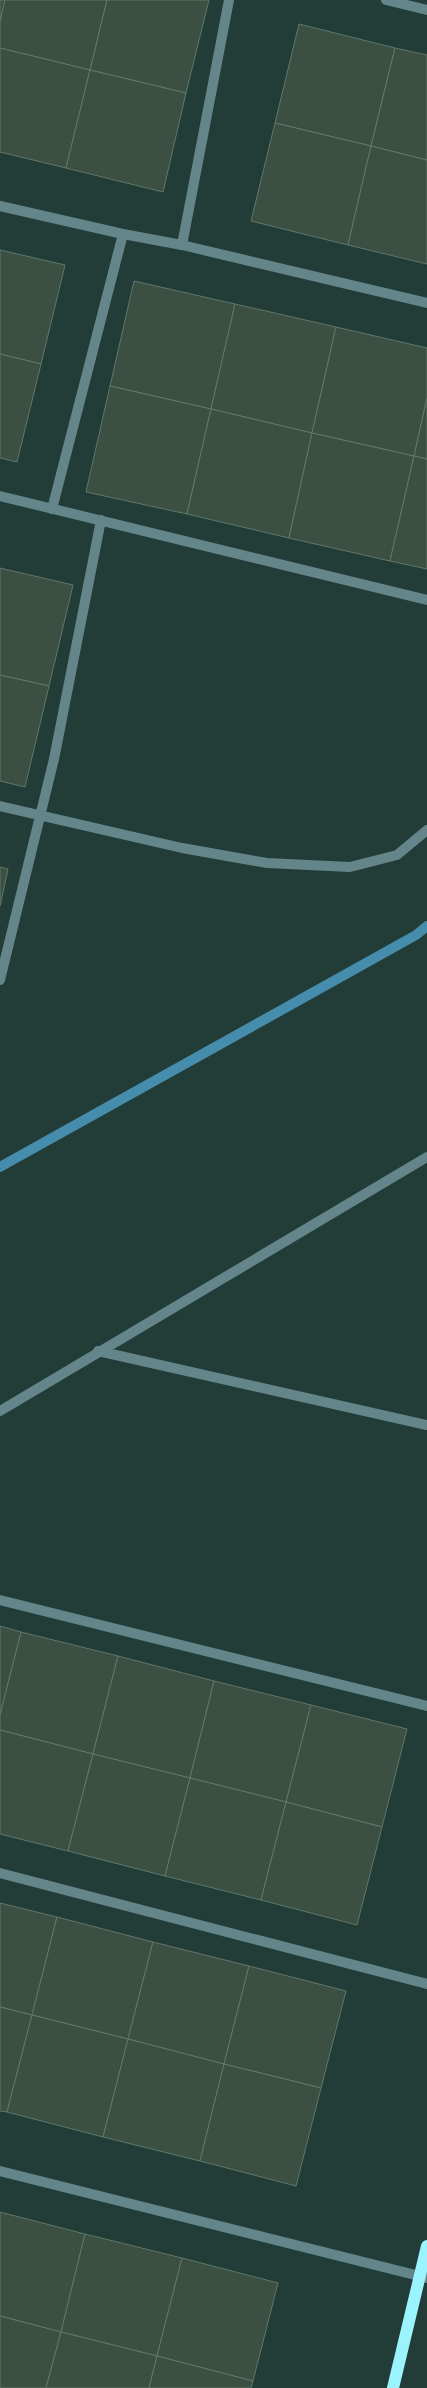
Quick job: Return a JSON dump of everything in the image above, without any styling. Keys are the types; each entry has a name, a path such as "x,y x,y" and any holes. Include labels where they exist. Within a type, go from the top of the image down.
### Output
{"highway":[{"path":"393,2388 424,2277 427,2246"}],"street":[{"path":"182,245 229,0"},
{"path":"386,0 427,10"},
{"path":"0,206 123,234 182,245 427,303"},
{"path":"52,509 123,234"},
{"path":"0,496 427,600"},
{"path":"0,980 54,759 101,520"},
{"path":"0,806 182,848 267,863 350,867 397,855 427,830"},
{"path":"0,1411 98,1351 427,1157"},
{"path":"98,1351 427,1425"},
{"path":"0,1600 427,1706"},
{"path":"0,1873 427,1984"},
{"path":"0,2171 424,2277"}],"building":[{"path":"0,0 5,0 0,22"},
{"path":"5,0 107,0 90,70 0,48 0,22"},
{"path":"107,0 209,0 186,93 90,70"},
{"path":"299,24 395,48 371,146 275,123"},
{"path":"0,48 90,70 66,168 0,152"},
{"path":"395,48 427,55 427,160 371,146"},
{"path":"90,70 186,93 163,192 66,168"},
{"path":"275,123 371,146 348,245 251,221"},
{"path":"371,146 427,160 427,264 348,245"},
{"path":"0,250 65,265 41,364 0,354"},
{"path":"134,281 235,304 211,409 110,386"},
{"path":"235,304 336,327 312,433 211,409"},
{"path":"336,327 427,348 427,398 414,456 312,433"},
{"path":"0,354 41,364 17,462 0,458"},
{"path":"110,386 211,409 187,514 86,492"},
{"path":"427,398 427,459 414,456"},
{"path":"211,409 312,433 289,538 187,514"},
{"path":"312,433 414,456 390,561 289,538"},
{"path":"414,456 427,459 427,569 390,561"},
{"path":"0,568 73,585 49,686 0,675"},
{"path":"0,675 49,686 25,787 0,781"},
{"path":"0,867 8,869 0,906"},
{"path":"0,1626 21,1632 0,1715"},
{"path":"21,1632 118,1656 93,1754 0,1730 0,1715"},
{"path":"118,1656 214,1681 190,1778 93,1754"},
{"path":"214,1681 311,1705 286,1802 190,1778"},
{"path":"311,1705 407,1729 382,1827 286,1802"},
{"path":"0,1730 93,1754 68,1851 0,1834"},
{"path":"93,1754 190,1778 165,1876 68,1851"},
{"path":"190,1778 286,1802 261,1900 165,1876"},
{"path":"286,1802 382,1827 357,1925 261,1900"},
{"path":"0,1903 57,1917 32,2015 0,2007"},
{"path":"57,1917 153,1942 128,2039 32,2015"},
{"path":"153,1942 249,1966 224,2064 128,2039"},
{"path":"249,1966 346,1991 321,2088 224,2064"},
{"path":"0,2007 32,2015 7,2112 0,2111"},
{"path":"32,2015 128,2039 103,2137 7,2112"},
{"path":"128,2039 224,2064 200,2161 103,2137"},
{"path":"224,2064 321,2088 296,2186 200,2161"},
{"path":"0,2212 85,2234 61,2332 0,2316"},
{"path":"85,2234 182,2258 157,2356 61,2332"},
{"path":"182,2258 278,2283 253,2381 157,2356"},
{"path":"0,2316 61,2332 46,2388 0,2388"},
{"path":"61,2332 157,2356 149,2388 46,2388"},
{"path":"157,2356 253,2381 251,2388 149,2388"}],"waterway":[{"path":"0,1167 416,935 427,926"}]}
